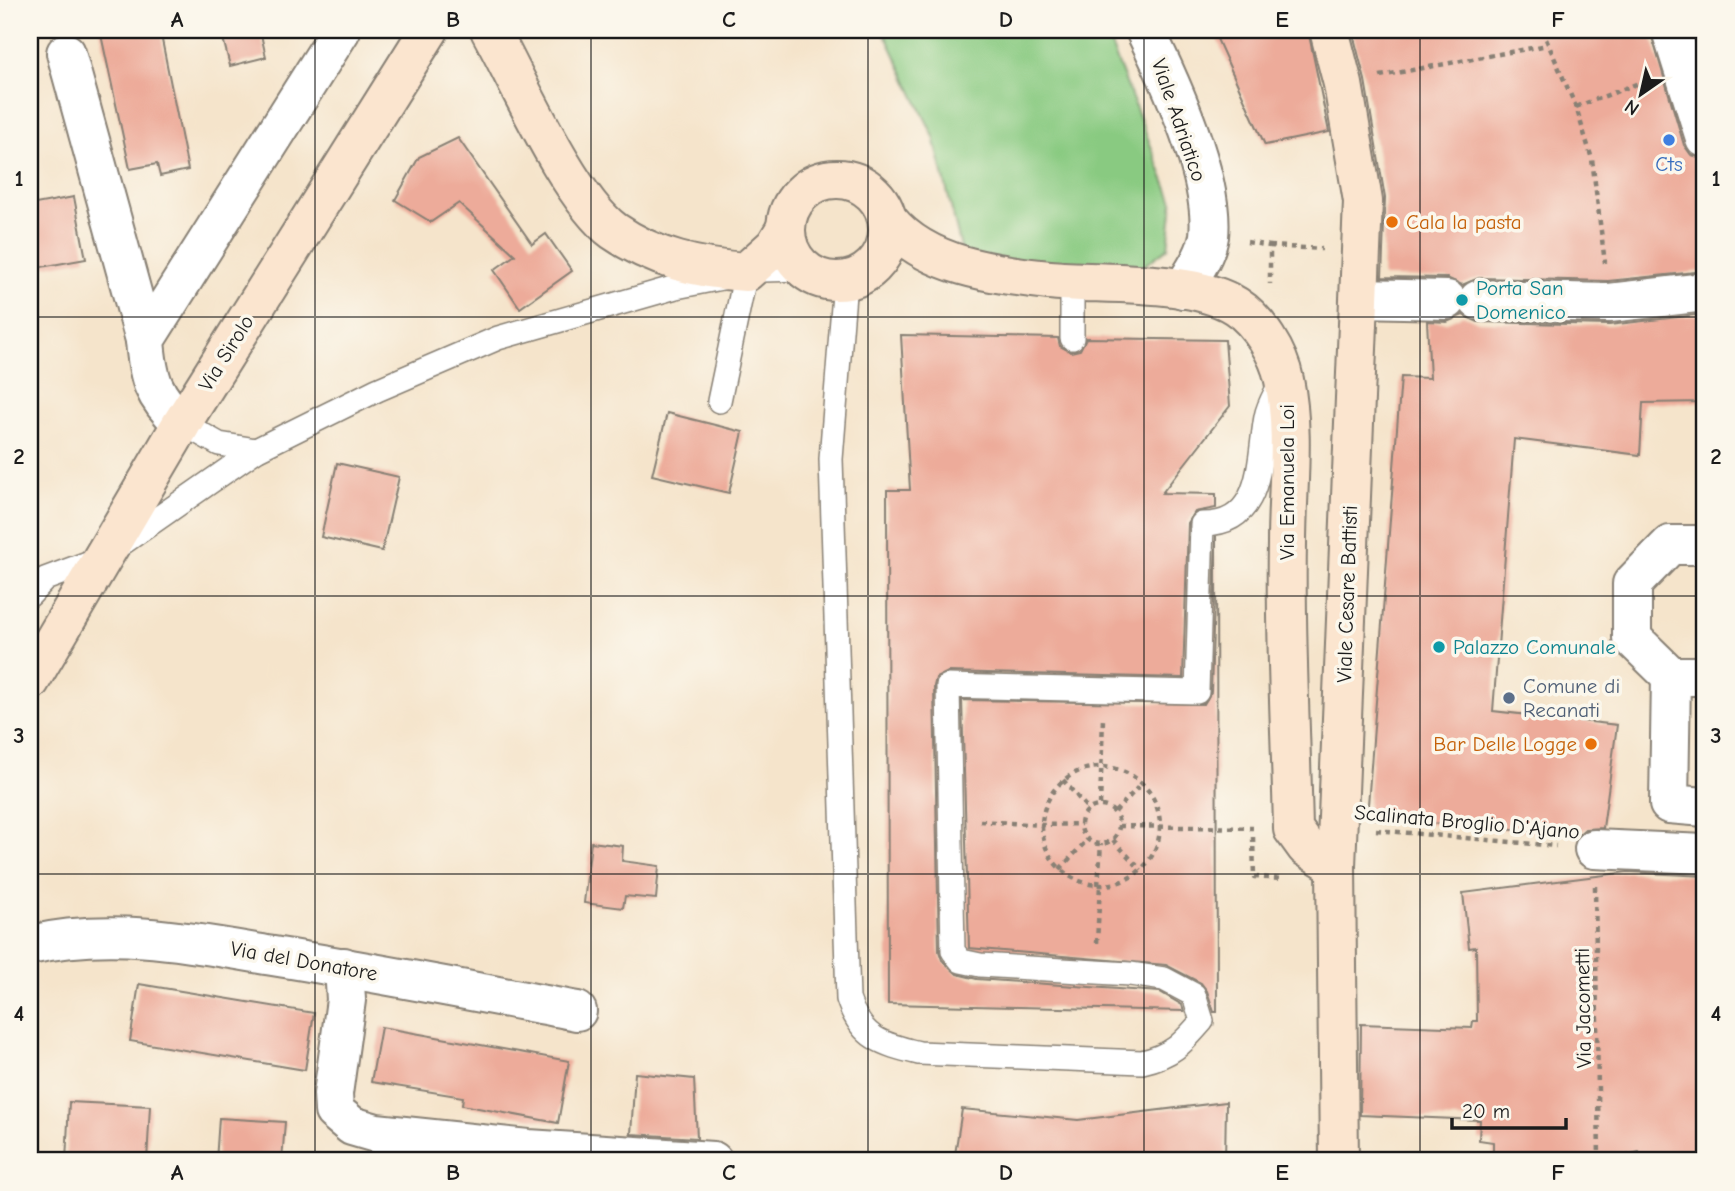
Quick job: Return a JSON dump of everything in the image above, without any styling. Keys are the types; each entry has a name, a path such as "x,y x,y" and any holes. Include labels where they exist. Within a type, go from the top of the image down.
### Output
{"street":[{"path":"145,340 341,30"},
{"name":"Via Sirolo","path":"30,681 182,423 429,30"},
{"path":"490,30 560,160 589,205 613,230 673,260 705,269 746,272 775,246 786,228 789,212 796,198 822,181 836,178 865,186 884,208 889,235 878,261 869,271 845,281 830,281 804,269 794,257 786,228"},
{"name":"Viale Adriatico","path":"1145,30 1168,77 1197,159 1205,197 1209,236 1199,264 1183,289"},
{"name":"Viale Cesare Battisti","path":"1329,30 1343,83 1363,201 1337,827 1339,1161"},
{"path":"1671,30 1705,138"},
{"path":"66,53 145,340 148,376 163,405 182,423"},
{"name":"Via Emanuela Loi","path":"888,221 899,234 943,259"},
{"name":"Via Emanuela Loi","path":"878,261 909,257 943,259 1004,273 1072,282 1183,289 1210,294 1236,306 1255,322 1284,376 1291,419 1287,545 1293,829 1306,847 1336,874"},
{"path":"1360,298 1609,303 1705,292"},
{"path":"1705,545 1670,545 1632,584 1632,638 1688,676 1668,804 1705,807"},
{"path":"1594,849 1705,854"},
{"name":"Via del Donatore","path":"30,945 105,934 141,936 344,967 577,1011"},
{"path":"344,967 346,1000 333,1094 334,1111 352,1126 376,1133 528,1149 713,1161"}],"lane":[{"path":"30,595 45,579 101,558 256,450 377,390 498,338 676,287 746,272 804,269"},
{"path":"719,401 746,272"},
{"path":"845,281 831,459 848,999 855,1020 870,1036 890,1046 919,1053 1142,1062 1164,1057 1180,1046 1202,1021 1194,995 1164,979 981,965 961,961 953,951 948,685 1197,692 1202,524 1220,524 1240,510 1256,487 1262,462 1266,415 1284,376"},
{"path":"1072,282 1072,338"},
{"path":"182,423 219,443 256,450"}],"path":[{"path":"1542,30 1576,107 1592,159 1609,303"},
{"path":"1343,83 1548,45"},
{"path":"1576,107 1682,66"},
{"path":"1270,246 1312,249"},
{"path":"1100,805 1104,690"},
{"path":"1102,766 1125,771 1142,783 1157,805 1161,828 1158,845 1141,870 1121,882 1099,885 1080,881 1060,869 1049,853 1042,825 1045,804 1063,780 1078,771 1102,766"},
{"path":"1063,780 1088,809"},
{"path":"1115,812 1142,783"},
{"path":"1100,805 1115,812 1119,826 1112,839 1101,844 1088,839 1080,824 1088,809 1100,805"},
{"path":"951,818 1042,825 1080,824"},
{"path":"1119,826 1253,826 1254,877 1336,874"},
{"name":"Scalinata Broglio D'Ajano","path":"1337,827 1594,849"},
{"path":"1060,869 1088,839"},
{"path":"1112,839 1141,870"},
{"path":"1096,972 1101,844"},
{"name":"Via Jacometti","path":"1595,897 1599,1161"}],"green space":[{"path":"883,30 1105,30 1173,202 1168,248 1139,269 964,260 934,137"}],"building":[{"path":"100,30 160,30 188,170 160,176 157,164 130,169"},
{"path":"221,30 260,30 266,57 230,66"},
{"path":"1213,30 1308,30 1329,132 1265,145"},
{"path":"1352,30 1650,30 1684,145 1691,155 1705,159 1705,271 1608,281 1479,278 1462,285 1447,278 1382,277 1385,198 1365,80"},
{"path":"458,138 532,244 546,234 572,271 520,308 494,270 515,255 459,203 431,222 395,200 419,157"},
{"path":"74,197 86,259 30,269 30,205"},
{"name":"Palazzo Comunale","path":"1704,314 1705,402 1643,403 1640,455 1514,439 1493,711 1617,725 1603,828 1585,829 1578,835 1367,818 1401,377 1430,378 1427,321 1447,322 1463,315 1478,322 1609,325"},
{"path":"901,335 1058,338 1060,346 1071,352 1080,350 1086,338 1225,340 1230,406 1162,493 1216,494 1216,508 1195,512 1188,523 1183,678 948,672 936,678 934,686 939,951 942,960 957,974 977,979 1160,992 1182,1005 1184,1011 888,1004 887,490 910,490"},
{"path":"667,413 743,432 729,493 652,475"},
{"path":"337,463 399,477 382,551 321,537"},
{"path":"1216,536 1217,1012 1214,1012 1207,991 1201,983 1166,965 969,948 962,700 1204,704 1211,692"},
{"path":"591,842 623,846 622,861 659,866 656,899 625,896 623,908 584,903"},
{"path":"1628,872 1705,876 1705,1161 1642,1161 1639,1152 1603,1161 1493,1161 1493,1142 1479,1140 1480,1120 1360,1115 1361,1024 1472,1028 1473,1021 1477,1021 1476,947 1469,948 1463,893"},
{"path":"139,984 314,1013 305,1070 130,1041"},
{"path":"381,1027 569,1061 558,1123 462,1105 463,1097 371,1082"},
{"path":"635,1073 694,1079 697,1138 631,1134"},
{"path":"69,1102 150,1106 147,1161 66,1161"},
{"path":"1226,1102 1225,1161 954,1161 962,1109 1078,1120"},
{"path":"219,1118 285,1122 282,1161 216,1161"}],"place":[{"name":"Cts","path":"1669,140"},
{"name":"Cala la pasta","path":"1392,222"},
{"name":"Porta San Domenico","path":"1462,300"},
{"name":"Palazzo Comunale","path":"1439,647"},
{"name":"Comune di Recanati","path":"1509,698"},
{"name":"Bar Delle Logge","path":"1591,744"}]}
